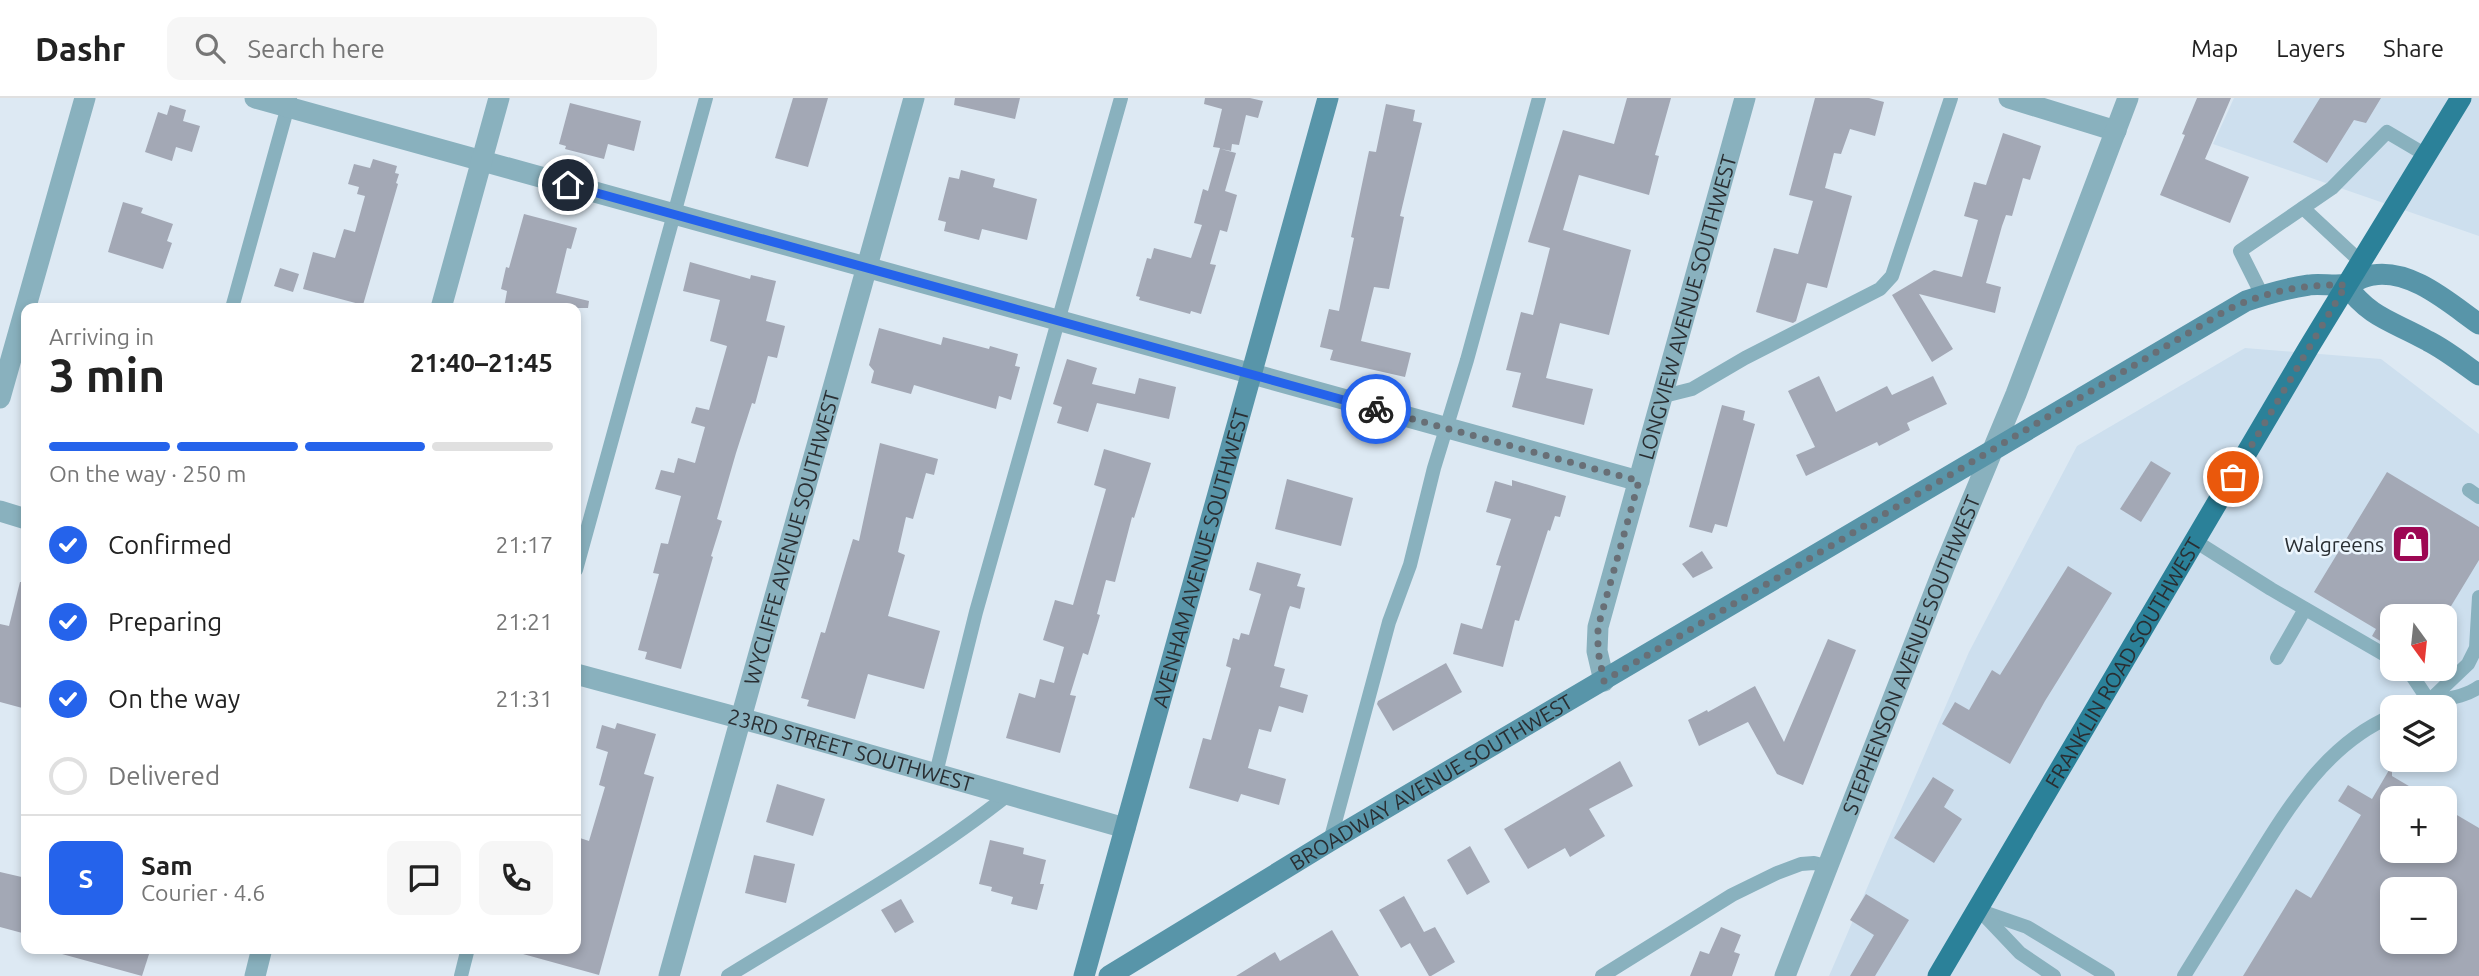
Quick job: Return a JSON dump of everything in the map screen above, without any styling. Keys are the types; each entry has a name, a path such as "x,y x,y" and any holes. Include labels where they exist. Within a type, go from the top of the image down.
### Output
{"main road":[{"name":"FRANKLIN ROAD SOUTHWEST","path":"1938,976 2346,285 2461,98"}],"street":[{"path":"27,303 85,98"},
{"path":"255,98 289,103 673,215 1639,481"},
{"path":"442,303 499,98"},
{"name":"WYCLIFFE AVENUE SOUTHWEST","path":"669,976 914,98"},
{"name":"AVENHAM AVENUE SOUTHWEST","path":"1084,976 1328,98"},
{"name":"LONGVIEW AVENUE SOUTHWEST","path":"1604,681 1598,651 1598,627 1745,98"},
{"path":"2009,98 2116,131"},
{"name":"STEPHENSON AVENUE SOUTHWEST","path":"1785,976 1945,565 2016,394 2128,98"},
{"name":"BROADWAY AVENUE SOUTHWEST","path":"1109,976 1330,841 2227,310 2262,295 2312,284 2346,285 2361,277 2375,274 2409,279 2479,324"},
{"path":"2346,285 2359,302 2376,316 2427,340 2479,375"},
{"path":"0,398 21,324"},
{"path":"0,511 21,517"},
{"name":"23RD STREET SOUTHWEST","path":"581,675 741,718 1125,828"},
{"path":"255,976 260,954"}],"lane":[{"path":"581,552 706,98"},
{"path":"936,773 976,612 1121,98"},
{"path":"1330,841 1389,622 1410,565 1434,468 1467,360 1539,98"},
{"path":"1664,396 1692,389 1745,358 1880,289 1892,276 1951,98"},
{"path":"233,303 289,103"},
{"path":"2262,295 2240,251 2332,188 2387,132 2427,155"},
{"path":"2303,208 2361,262"},
{"path":"2194,541 2380,652"},
{"path":"2436,695 2468,664 2476,648 2479,597"},
{"path":"2277,657 2305,609"},
{"path":"2447,685 2477,690"},
{"path":"2457,696 2477,690"},
{"path":"2184,976 2293,802 2325,763 2380,721"},
{"path":"728,976 834,913 963,830 1009,794"},
{"path":"1602,976 1732,895 1777,873 1801,864 1814,863 1829,867"},
{"path":"1978,910 2020,953 2054,976"},
{"path":"1978,910 2027,927 2108,976"},
{"path":"461,976 466,954"}],"shaded area":[{"path":"2234,98 2479,98 2479,236 2213,144"},
{"path":"2245,348 2381,359 2479,434 2479,976 1829,976 1969,652 2077,446"}],"building":[{"path":"793,98 828,98 808,167 775,158"},
{"path":"955,98 1020,98 1015,119 954,105"},
{"path":"1205,98 1250,98 1263,101 1258,118 1246,115 1239,145 1232,144 1231,151 1221,149 1236,153 1225,191 1237,195 1227,232 1220,230 1210,264 1216,265 1201,314 1191,311 1190,314 1139,300 1140,297 1136,296 1147,258 1151,259 1154,248 1191,258 1202,225 1194,223 1203,189 1208,191 1220,148 1213,147 1222,109 1204,104"},
{"path":"1627,98 1671,98 1655,155 1659,156 1649,195 1579,175 1563,230 1631,250 1609,335 1560,323 1546,378 1593,389 1584,425 1512,407 1521,373 1506,370 1521,312 1533,315 1550,248 1528,242 1563,130 1614,144"},
{"path":"1815,98 1869,98 1884,102 1875,136 1850,129 1841,154 1834,153 1825,188 1852,196 1827,288 1807,283 1796,321 1793,323 1756,312 1774,248 1798,254 1813,201 1789,195"},
{"path":"2197,98 2231,98 2205,159 2249,177 2230,223 2160,195"},
{"path":"2320,98 2381,98 2366,123 2354,120 2327,163 2293,142"},
{"path":"570,103 641,121 634,151 608,144 604,159 565,149 566,146 559,144"},
{"path":"1386,104 1415,110 1413,121 1422,123 1400,216 1404,217 1389,289 1374,287 1361,341 1411,353 1405,377 1330,360 1333,350 1320,347 1329,309 1339,311 1369,151 1376,152"},
{"path":"170,105 186,110 183,121 200,126 192,152 176,147 172,161 145,152 158,112 167,115"},
{"path":"2003,133 2041,146 2030,180 2023,178 2012,216 2006,215 1986,283 2001,287 1995,313 1919,294 1953,349 1932,362 1892,295 1934,270 1962,277 1978,220 1964,216 1974,182 1986,185"},
{"path":"373,159 397,166 395,173 399,174 364,303 303,289 313,252 335,258 344,229 355,232 365,196 357,194 359,187 348,184 354,164 370,168"},
{"path":"961,170 995,179 993,187 1037,199 1027,240 982,229 979,240 944,231 946,222 938,220 949,177 959,179"},
{"path":"123,202 143,208 141,213 173,224 167,241 172,243 163,269 108,252"},
{"path":"524,214 577,228 571,249 567,248 556,293 589,301 588,308 581,308 581,303 505,303 507,291 501,289 506,267 509,268"},
{"path":"690,262 750,279 751,275 776,281 766,321 785,326 777,358 768,356 755,404 752,403 736,453 717,519 722,521 711,556 713,557 681,669 645,659 647,652 638,650 659,574 653,573 661,543 668,544 681,496 655,489 661,470 674,473 678,458 695,463 705,427 691,423 696,407 709,410 727,346 710,341 720,300 683,291"},
{"path":"280,268 299,274 293,292 274,286"},
{"path":"879,328 941,345 943,337 1018,354 1015,366 1020,367 1011,400 999,396 996,409 914,385 911,394 871,383 874,371 869,365"},
{"path":"1067,359 1097,368 1092,384 1135,394 1139,378 1176,387 1169,419 1097,403 1088,432 1057,423 1062,407 1053,404"},
{"path":"1819,376 1836,412 1887,386 1892,395 1933,376 1947,404 1907,423 1910,430 1879,446 1877,442 1806,476 1796,455 1815,447 1788,391"},
{"path":"1722,405 1745,411 1743,420 1755,424 1727,527 1715,524 1712,533 1689,527"},
{"path":"880,443 938,459 934,475 926,473 913,519 906,517 898,552 905,555 888,616 940,631 924,689 868,674 855,719 807,706 809,700 801,698 821,632 825,633 853,539 859,541"},
{"path":"1104,449 1151,463 1134,518 1132,517 1115,582 1106,580 1097,614 1100,615 1088,655 1083,653 1070,695 1076,696 1060,753 1006,738 1019,693 1035,698 1040,679 1054,683 1064,647 1043,640 1055,600 1073,605 1106,489 1094,485"},
{"path":"2151,461 2171,473 2141,522 2120,509"},
{"name":"Walgreens","path":"2387,472 2479,527 2479,560 2452,604 2380,604 2380,641 2372,636 2376,629 2314,592"},
{"path":"1287,479 1353,498 1341,546 1275,529"},
{"path":"1512,480 1566,496 1560,517 1555,516 1550,531 1548,530 1519,621 1515,620 1503,667 1453,654 1461,623 1482,629 1501,566 1496,565 1511,519 1486,512 1495,481 1512,486"},
{"path":"1702,551 1713,568 1693,578 1682,564"},
{"path":"1257,562 1301,574 1297,586 1305,588 1300,609 1290,606 1288,611 1274,666 1285,669 1280,687 1308,695 1303,713 1279,706 1271,732 1259,729 1248,768 1286,779 1279,805 1241,794 1238,802 1189,788 1203,738 1211,740 1231,668 1226,666 1233,638 1239,640 1241,633 1249,635 1261,594 1249,590"},
{"path":"2068,566 2112,593 2045,701 2010,764 1942,724 1955,702 1969,710 1992,670 2000,675"},
{"path":"21,582 21,708 0,702 0,624 9,626"},
{"path":"1828,639 1856,650 1803,785 1777,774 1748,722 1699,746 1688,720 1755,686 1784,742"},
{"path":"1446,663 1462,692 1393,731 1377,704 1378,701"},
{"path":"617,723 656,734 644,774 654,777 599,975 523,954 581,954 581,838 589,841 605,787 599,785 608,752 596,748 602,725 615,729"},
{"path":"1620,761 1633,786 1589,809 1605,836 1570,857 1565,848 1528,869 1504,829"},
{"path":"2388,772 2392,772 2392,776 2409,786 2380,786 2380,863 2457,863 2457,815 2479,828 2479,976 2243,976 2296,889 2311,898 2361,815 2338,801 2348,785 2372,799"},
{"path":"1933,777 1954,790 1944,807 1962,819 1934,863 1894,838"},
{"path":"777,784 825,799 813,836 766,822"},
{"path":"990,840 1024,848 1023,854 1046,860 1040,884 1044,884 1037,910 1011,904 1013,897 991,891 992,887 979,884"},
{"path":"1470,846 1490,882 1467,895 1447,860"},
{"path":"754,855 795,864 786,903 745,893"},
{"path":"0,872 21,877 21,933 0,927"},
{"path":"1866,894 1909,920 1875,976 1850,976 1874,935 1850,920"},
{"path":"1404,896 1424,932 1435,927 1455,962 1431,976 1410,943 1401,948 1379,910"},
{"path":"901,899 914,922 895,933 881,910"},
{"path":"1721,927 1741,935 1734,952 1740,954 1732,976 1690,976 1700,951 1709,954"},
{"path":"1332,930 1359,976 1236,976 1275,952 1280,961"},
{"path":"62,954 149,954 142,976"}],"way so far":[{"path":"1376,409 1639,481 1598,627 1598,651 1604,681 2227,310 2278,290 2312,284 2346,285 2233,477"}],"place":[{"name":"Walgreens","path":"2411,544"}],"route":[{"path":"568,185 1376,409"}]}
